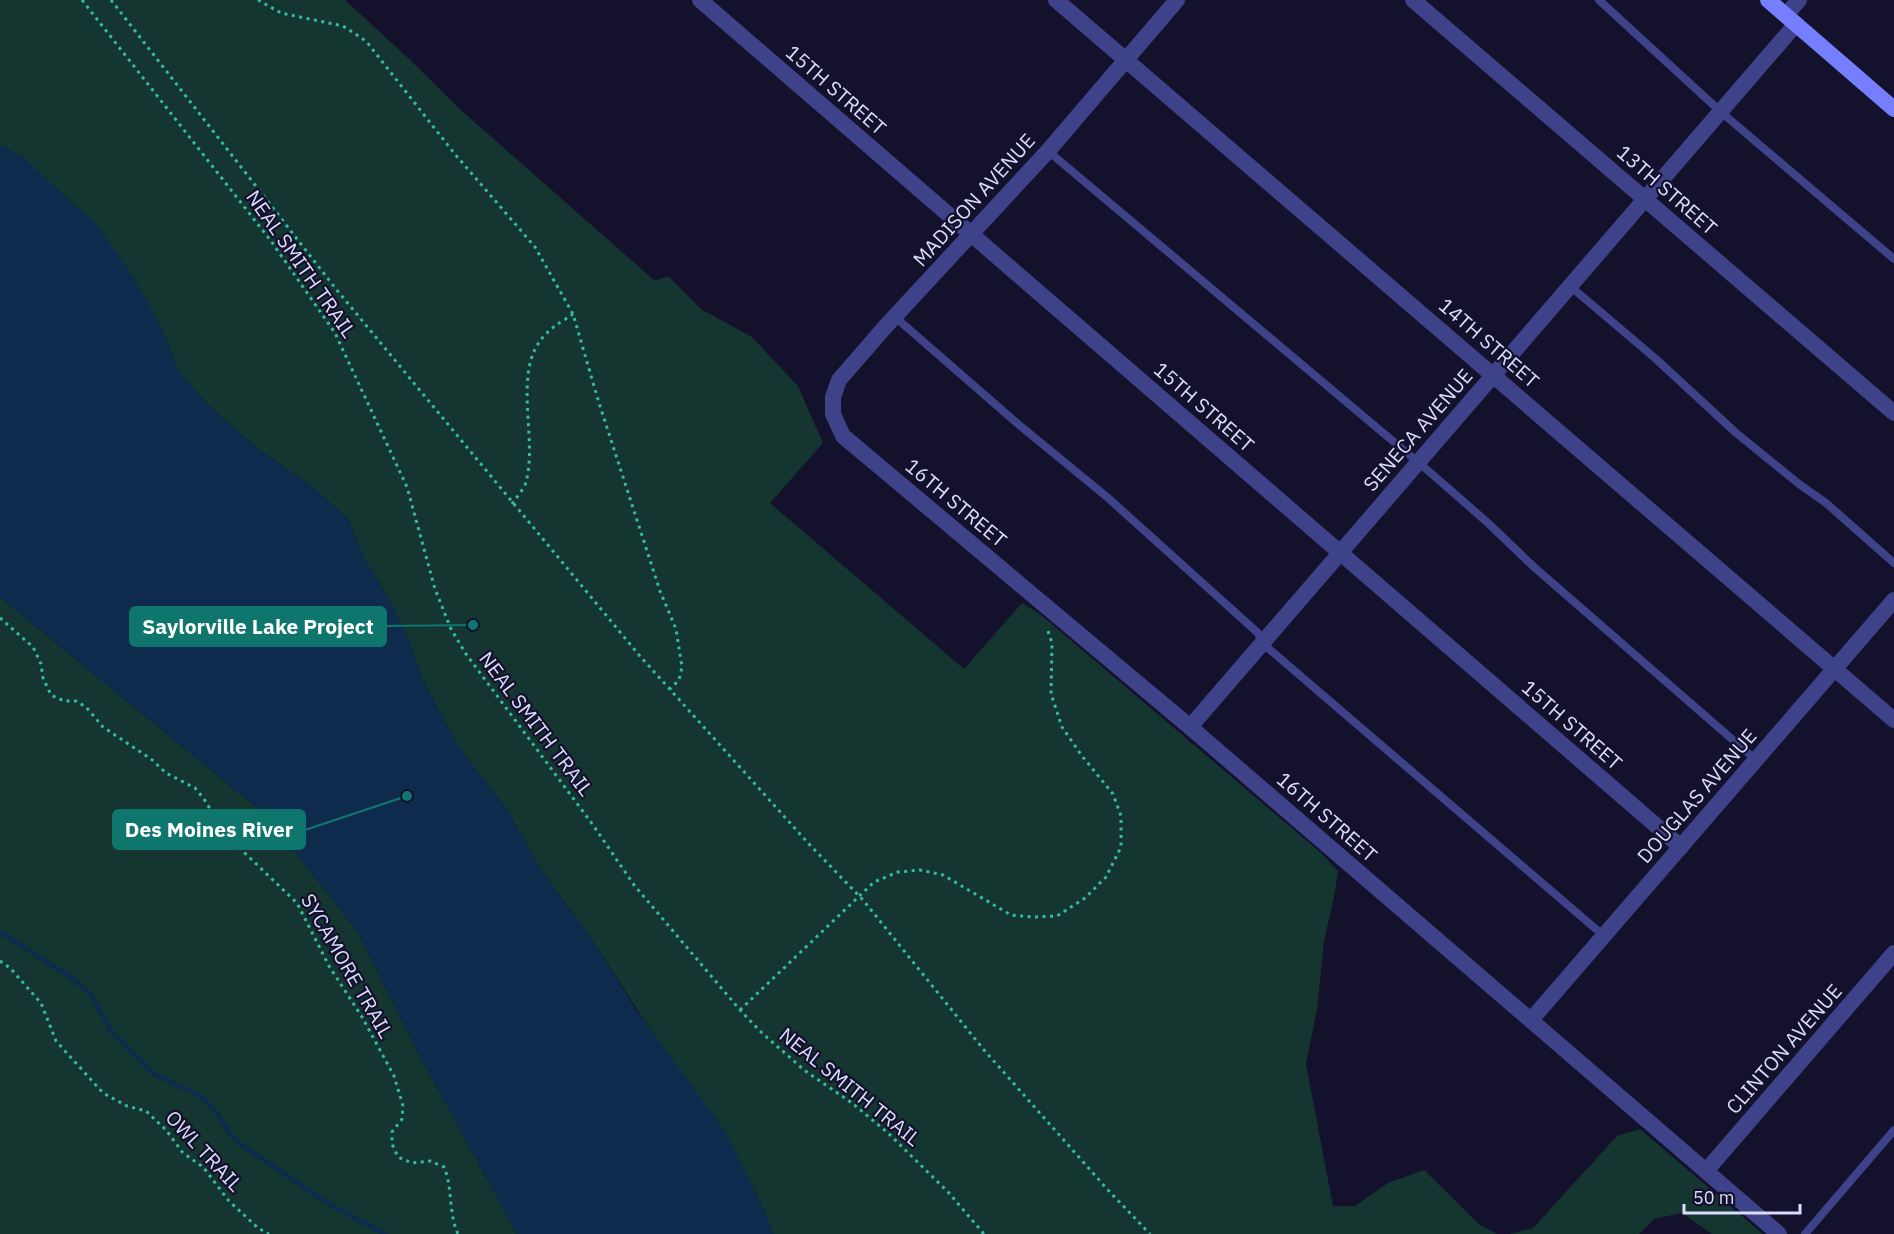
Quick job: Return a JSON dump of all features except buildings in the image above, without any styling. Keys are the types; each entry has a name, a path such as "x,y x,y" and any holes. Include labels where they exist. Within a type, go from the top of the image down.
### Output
{"main road":[{"path":"1768,0 1894,109"}],"street":[{"name":"15TH STREET","path":"700,0 1681,846"},
{"name":"14TH STREET","path":"1056,0 1894,720"},
{"name":"MADISON AVENUE","path":"843,436 833,414 832,397 839,380 1048,151 1177,0"},
{"name":"13TH STREET","path":"1413,0 1894,413"},
{"name":"SENECA AVENUE","path":"1190,726 1720,112 1791,20 1799,0"},
{"name":"16TH STREET","path":"843,436 1190,726 1779,1234"},
{"name":"DOUGLAS AVENUE","path":"1531,1020 1894,600"},
{"name":"CLINTON AVENUE","path":"1706,1171 1894,953"}],"lane":[{"path":"1599,0 1720,112 1894,260"},
{"path":"1048,151 1488,523 1534,567 1756,760"},
{"path":"1570,286 1656,359 1735,432 1798,484 1826,503 1894,563"},
{"path":"895,317 1018,424 1107,497 1258,633 1263,643 1604,936"},
{"path":"1805,1234 1894,1130"}],"path":[{"name":"NEAL SMITH TRAIL","path":"82,0 271,241 335,333 406,487 435,590 450,629 634,885 761,1032 804,1070 852,1103 888,1133 948,1191 984,1234"},
{"path":"111,0 336,289 639,656 809,844 860,896 984,1050 1150,1234"},
{"path":"258,0 281,13 343,26 366,41 454,153 535,247 573,314 599,403 660,591 676,629 682,667 679,680 670,690"},
{"path":"512,504 524,486 528,465 528,379 532,355 546,333 573,314"},
{"name":"SYCAMORE TRAIL","path":"0,618 33,647 51,695 64,701 76,701 86,707 104,726 151,759 166,773 195,788 227,836 297,903 329,966 362,1017 394,1076 403,1106 402,1119 392,1132 392,1144 395,1151 398,1157 412,1163 430,1161 444,1167 450,1180 453,1224 458,1234"},
{"path":"740,1010 874,882 898,872 920,870 944,875 1011,915 1032,917 1057,916 1085,898 1106,877 1121,847 1121,816 1113,794 1062,727 1051,694 1052,643 1048,628 1043,624"},
{"name":"OWL TRAIL","path":"0,961 10,968 41,1003 56,1041 103,1093 127,1106 146,1111 166,1130 183,1153 203,1167 230,1201 258,1228 269,1234"}],"green space":[{"path":"0,0 345,0 463,112 655,281 668,276 701,309 752,337 798,386 823,443 770,503 964,669 1022,603 1040,614 1321,853 1338,871 1324,941 1317,1009 1306,1064 1333,1206 1355,1206 1388,1183 1424,1170 1480,1225 1497,1234 774,1234 755,1191 592,940 541,870 507,810 457,745 422,678 393,607 363,556 348,519 310,485 258,449 208,405 179,373 162,329 25,159 0,145"},
{"path":"0,597 267,816 358,932 422,1060 517,1234 0,1234"},
{"path":"1640,1129 1763,1234 1712,1234 1682,1213 1654,1219 1639,1234 1509,1234 1533,1228 1617,1136"}],"water":[{"path":"0,145 25,159 99,227 136,281 162,329 179,372 208,405 258,449 310,485 348,519 363,556 393,607 422,678 457,745 507,810 541,870 592,940 637,1011 725,1131 774,1234 517,1234 422,1060 358,932 267,816 0,597"}],"waterway":[{"path":"0,932 72,978 92,996 110,1029 152,1073 202,1097 239,1143 329,1204 385,1234"}],"place":[{"name":"Saylorville Lake Project","path":"473,625"},
{"name":"Des Moines River","path":"407,796"}]}
